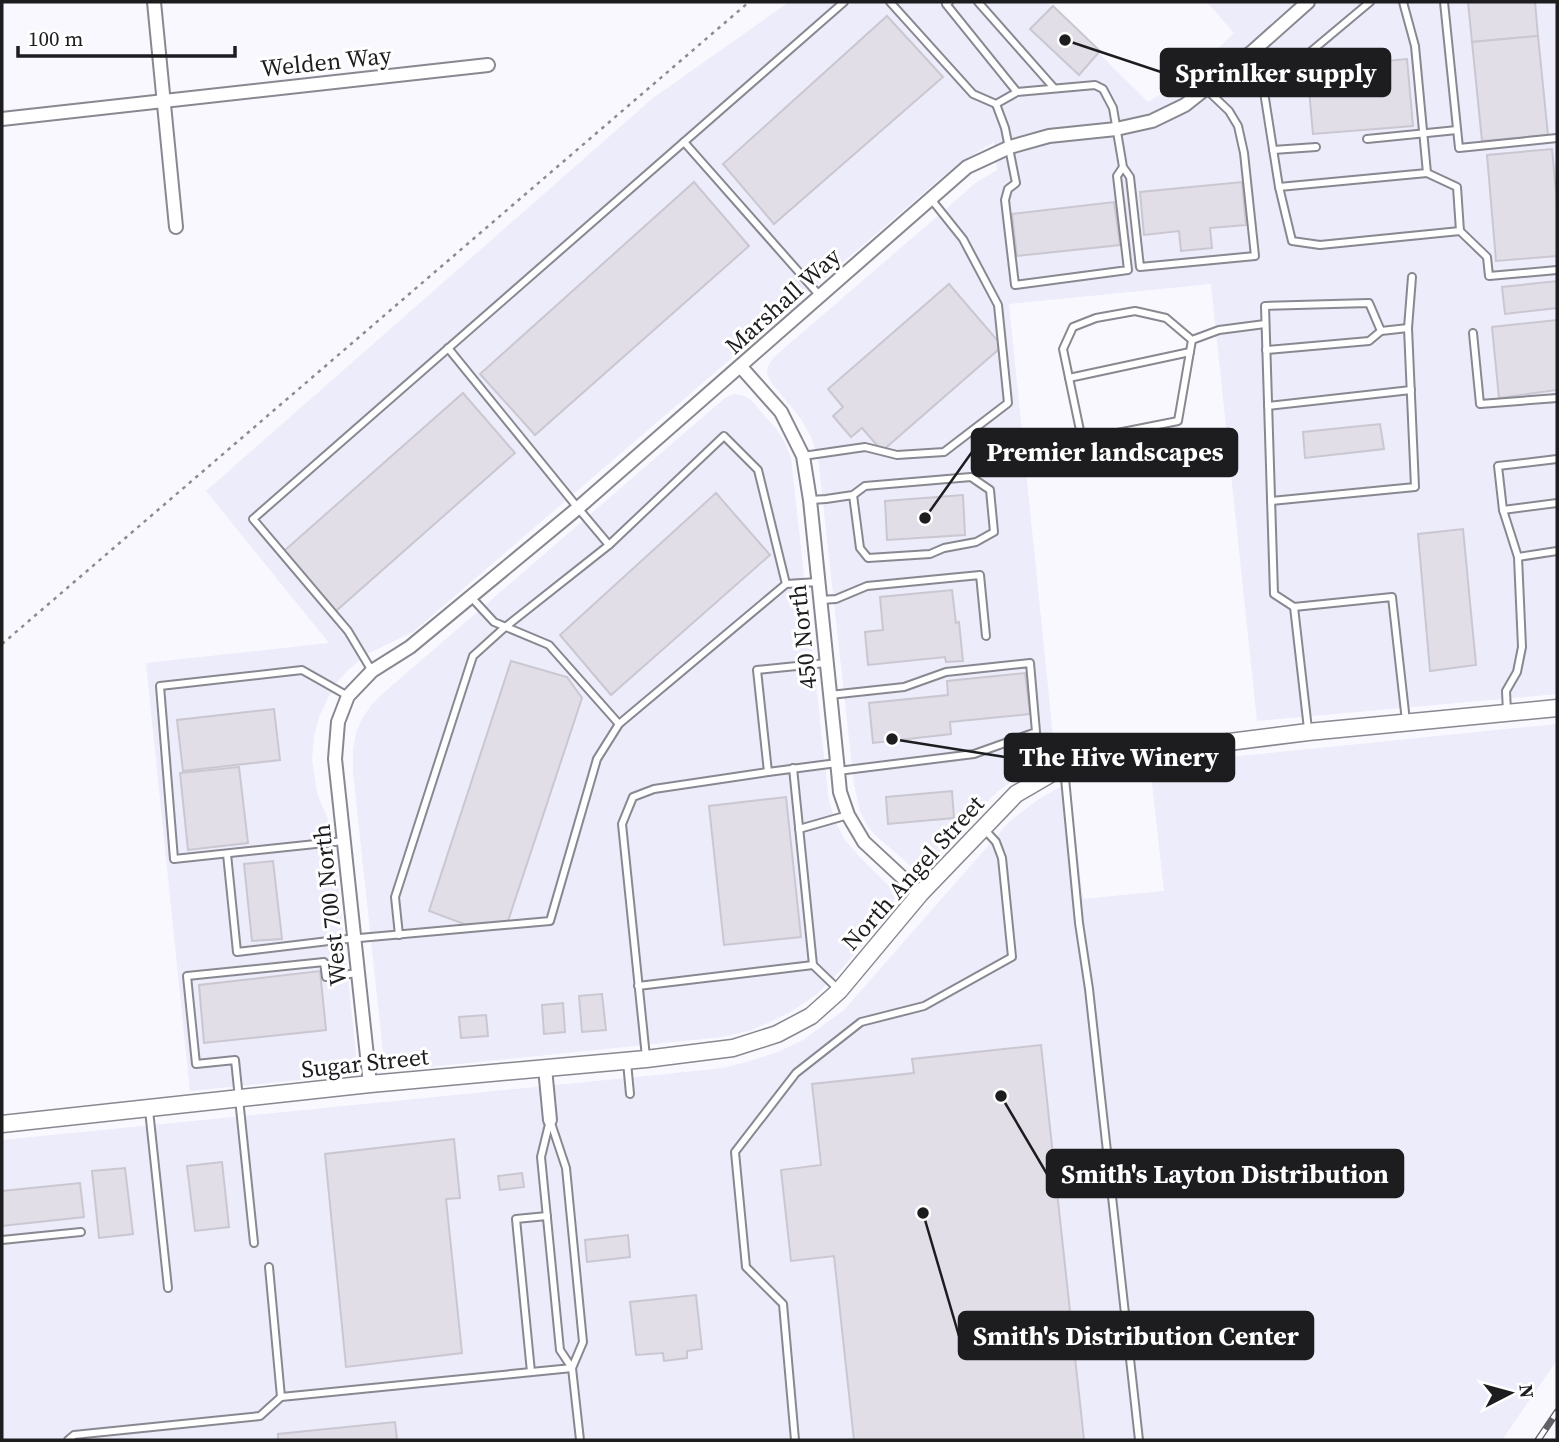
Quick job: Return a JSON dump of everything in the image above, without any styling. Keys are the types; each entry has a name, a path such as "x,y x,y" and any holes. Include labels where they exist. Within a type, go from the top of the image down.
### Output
{"street":[{"path":"153,2 176,227"},
{"name":"Marshall Way","path":"338,722 348,696 372,671 410,647 578,508 967,167 1010,147 1049,136 1116,129 1152,121 1185,105 1206,89 1308,2"},
{"name":"Welden Way","path":"2,119 488,65"},
{"name":"450 North","path":"740,367 781,412 803,456 810,500 840,792 848,815 864,842 920,894"},
{"name":"North Angel Street","path":"733,1048 777,1034 811,1016 839,991 920,894 1016,793 1071,762 1308,732 1557,708"},
{"name":"West 700 North","path":"338,722 335,759 370,1084"},
{"name":"Sugar Street","path":"2,1124 733,1048"},
{"path":"545,1068 550,1120"}],"lane":[{"path":"372,671 348,631 253,519 844,2"},
{"path":"890,2 973,94 996,104 1010,147 1016,183 1008,189 1005,200 1015,285 1128,270 1118,176 1123,167"},
{"path":"949,2 946,4 1017,92"},
{"path":"978,2 1054,89"},
{"path":"1370,2 1264,92 1279,187 1292,241 1320,245 1460,231"},
{"path":"1403,2 1415,46 1427,173"},
{"path":"1444,2 1459,148 1557,138"},
{"path":"1253,51 1278,79"},
{"path":"996,104 1017,92 1095,85 1103,89 1113,108 1123,167 1130,177 1140,267 1255,256 1244,153 1238,126 1229,111 1206,89"},
{"path":"1367,139 1457,130"},
{"path":"684,142 820,296"},
{"path":"1273,150 1316,147"},
{"path":"1279,187 1427,173 1457,187 1460,231 1487,257 1489,276 1557,270"},
{"path":"803,456 865,447 897,456 944,452 1008,403 998,305 962,239 931,199"},
{"path":"1271,501 1415,487 1408,328 1412,277"},
{"path":"1381,331 1369,303 1265,306 1275,594 1294,607 1392,597 1406,722"},
{"path":"1135,311 1166,318 1192,340 1178,421 1082,440 1063,349 1073,327 1096,318 1135,311"},
{"path":"1192,340 1219,330 1265,324"},
{"path":"1266,350 1369,341 1381,331 1408,328"},
{"path":"1473,333 1480,404 1557,398"},
{"path":"448,348 609,545"},
{"path":"1069,378 1190,352"},
{"path":"1268,406 1411,390"},
{"path":"399,935 395,897 473,656 609,545 724,436 758,470 786,584"},
{"path":"1507,714 1506,691 1517,672 1521,647 1518,557 1503,510 1498,466 1557,459"},
{"path":"810,500 853,495 865,486 971,477 990,490 994,532 976,542 944,548 930,554 868,558 860,548 853,495"},
{"path":"1503,510 1557,503"},
{"path":"1518,557 1557,551"},
{"path":"820,600 836,599 867,586 980,575 986,636"},
{"path":"227,853 237,952 550,921 597,759 619,724 786,584 818,582"},
{"path":"471,597 494,622 549,645 619,724"},
{"path":"1294,607 1308,732"},
{"path":"768,772 757,670 826,663"},
{"path":"646,1059 622,824 634,797 654,789 793,768 837,767 974,754 1036,732 1030,663 946,672 904,687 830,695"},
{"path":"344,841 174,859 160,686 302,670 348,696"},
{"path":"1064,766 1079,923 1089,989 1139,1440"},
{"path":"793,768 813,965 839,991"},
{"path":"799,829 848,815"},
{"path":"795,1440 783,1304 746,1267 735,1152 796,1073 861,1022 924,1006 1012,957 1002,858 996,842 983,827"},
{"path":"254,1243 235,1060 197,1064 187,976 324,962 326,977 358,974"},
{"path":"638,986 813,965"},
{"path":"627,1060 630,1094"},
{"path":"149,1108 167,1288"},
{"path":"550,1120 541,1157 560,1350 572,1368 580,1440"},
{"path":"550,1120 566,1168 583,1342 572,1368"},
{"path":"531,1372 516,1219 547,1216"},
{"path":"2,1240 81,1232"},
{"path":"269,1267 281,1397"},
{"path":"68,1440 74,1435 260,1416 281,1397 572,1368"}],"path":[{"path":"2,644 748,2"}],"shaded area":[{"path":"789,2 1047,2 1148,102 1189,76 1234,33 1207,2 1557,2 1557,694 1257,721 1211,284 1009,304 1055,756 998,791 929,865 922,868 911,866 875,835 860,811 854,784 818,457 801,419 771,382 767,373 768,366 774,357 974,184 997,170 994,142 941,178 413,632 369,653 338,681 319,717 312,760 317,793 333,837 355,1063 350,1071 339,1076 190,1091 146,663 329,643 206,491 653,98"},
{"path":"734,394 751,400 777,430 791,458 829,801 845,840 891,888 894,907 817,994 789,1013 752,1030 722,1037 409,1069 391,1067 386,1063 383,1052 353,772 353,750 362,719 372,704 388,689 725,398"},
{"path":"1557,724 1557,1360 1502,1440 2,1440 2,1140 667,1074 723,1068 747,1062 803,1040 844,1010 1009,822 1036,801 1069,782 1083,899 1164,891 1150,765"}],"building":[{"path":"1468,2 1535,2 1538,36 1472,42"},
{"path":"1053,6 1100,51 1079,75 1030,29"},
{"path":"887,16 943,77 774,224 723,164"},
{"path":"1538,36 1548,135 1482,141 1472,42"},
{"path":"1407,59 1413,126 1313,134 1307,68"},
{"path":"1552,149 1557,202 1557,256 1496,261 1487,155"},
{"path":"694,182 749,246 535,435 480,374"},
{"path":"1242,182 1246,225 1210,228 1212,248 1181,251 1179,231 1144,235 1140,192"},
{"path":"1114,202 1120,245 1017,256 1012,214"},
{"path":"1557,281 1557,308 1505,314 1502,287"},
{"path":"949,284 998,341 998,350 882,451 862,428 851,437 833,416 843,407 828,389"},
{"path":"1557,320 1557,390 1499,398 1492,327"},
{"path":"463,393 515,453 336,611 284,551"},
{"path":"1380,424 1384,449 1305,458 1303,432"},
{"path":"716,493 770,555 611,695 560,635"},
{"path":"963,495 965,535 887,540 885,501"},
{"path":"1463,529 1476,665 1430,671 1418,534"},
{"path":"952,590 963,661 946,662 945,657 868,665 865,632 883,630 880,597"},
{"path":"511,661 567,677 582,698 508,921 472,927 429,911"},
{"path":"1025,673 1030,714 950,722 951,734 873,743 869,703 948,695 947,681"},
{"path":"274,709 280,760 183,771 177,720"},
{"path":"239,767 248,843 188,850 180,773"},
{"path":"952,791 954,818 888,824 886,797"},
{"path":"786,797 801,937 724,945 709,806"},
{"path":"273,861 282,939 252,941 244,864"},
{"path":"320,971 326,1030 204,1043 199,985"},
{"path":"602,994 606,1030 582,1032 579,996"},
{"path":"563,1003 565,1032 544,1034 542,1005"},
{"path":"486,1015 488,1036 461,1038 459,1017"},
{"path":"1041,1045 1084,1440 854,1440 834,1256 791,1261 781,1170 821,1165 812,1084 914,1073 912,1059"},
{"path":"454,1139 460,1198 446,1199 462,1353 346,1367 325,1154"},
{"path":"222,1162 229,1227 195,1231 187,1166"},
{"path":"125,1168 133,1234 99,1238 92,1171"},
{"path":"522,1173 524,1187 500,1190 498,1176"},
{"path":"80,1183 84,1217 2,1226 2,1191"},
{"path":"628,1235 630,1257 587,1262 585,1240"},
{"path":"696,1295 702,1349 687,1351 687,1358 664,1361 663,1353 636,1355 630,1302"},
{"path":"395,1422 397,1440 278,1440 278,1434"}],"railway":[{"path":"1538,1440 1557,1412"}],"place":[{"name":"Sprinlker supply","path":"1065,40"},
{"name":"Premier landscapes","path":"925,518"},
{"name":"The Hive Winery","path":"892,739"},
{"name":"Smith's Layton Distribution","path":"1001,1096"},
{"name":"Smith's Distribution Center","path":"923,1213"}]}
